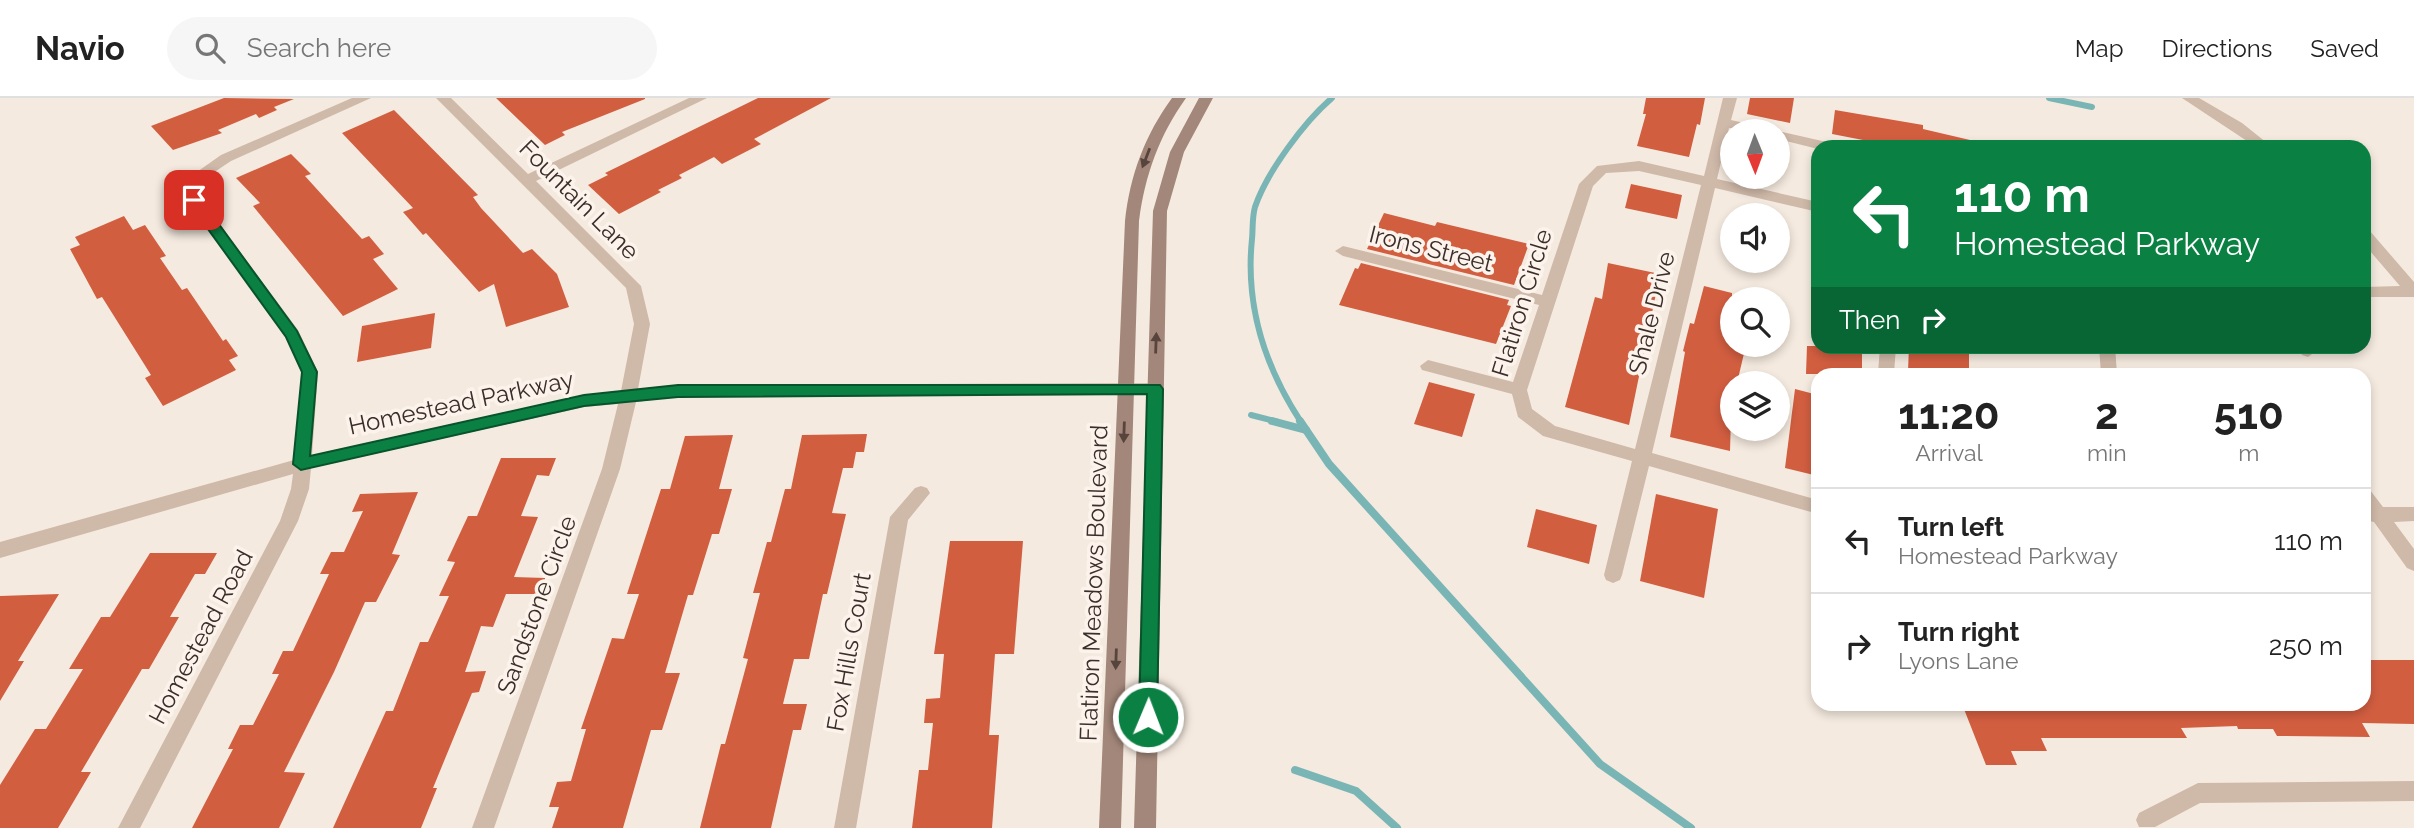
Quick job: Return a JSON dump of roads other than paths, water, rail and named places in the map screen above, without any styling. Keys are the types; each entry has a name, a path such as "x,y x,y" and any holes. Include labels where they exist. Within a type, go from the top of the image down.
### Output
{"street":[{"name":"Homestead Road","path":"129,828 289,521 300,489 310,372 292,334 194,200 194,179 226,158 364,98"},
{"name":"Fountain Lane","path":"443,98 633,286 642,324 630,396"},
{"path":"526,180 700,98"},
{"name":"Flatiron Meadows Boulevard","path":"1110,828 1134,203 1147,154 1158,129 1179,98"},
{"path":"1145,828 1160,211 1167,173 1177,147 1206,98"},
{"name":"Shale Drive","path":"1725,119 1730,98"},
{"path":"2189,98 2256,140"},
{"name":"Shale Drive","path":"1613,575 1707,181 1720,137"},
{"path":"1790,138 1811,142"},
{"name":"Flatiron Circle","path":"1811,205 1639,166 1602,169 1586,184 1519,390 1524,412 1549,431 1811,505"},
{"path":"2371,242 2414,291"},
{"name":"Irons Street","path":"1343,251 1547,302"},
{"path":"2371,292 2414,291"},
{"path":"1429,366 1519,390"},
{"name":"Homestead Parkway","path":"0,550 301,464 584,401 678,391 1155,389"},
{"name":"Sandstone Circle","path":"484,828 611,469 630,396"},
{"name":"Fox Hills Court","path":"845,828 899,517 921,493"},
{"path":"2372,515 2414,514"},
{"path":"2372,515 2414,564"},
{"path":"2147,820 2198,793 2414,791"}],"waterway":[{"path":"1301,422 1277,380 1260,335 1252,288 1253,219 1255,207 1277,163 1310,120 1332,98"},
{"path":"2049,98 2092,107"},
{"path":"1251,415 1278,422"},
{"path":"1272,421 1306,430"},
{"path":"1300,421 1329,464 1600,764 1691,828"},
{"path":"1295,770 1356,791 1397,828"}]}
